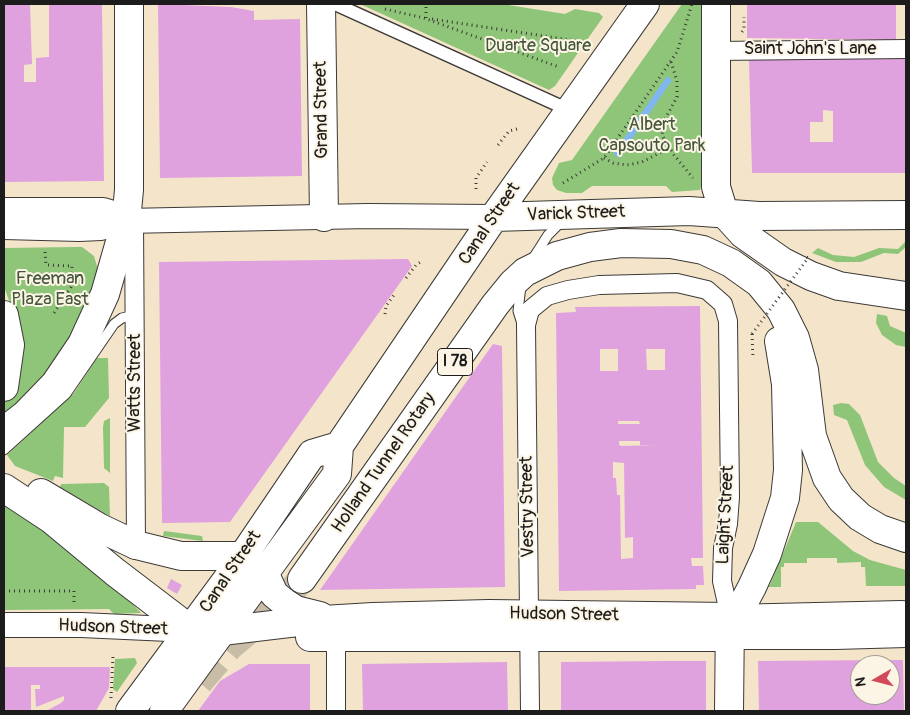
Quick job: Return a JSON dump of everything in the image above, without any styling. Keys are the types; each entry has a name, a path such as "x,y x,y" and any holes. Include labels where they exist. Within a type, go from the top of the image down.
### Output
{"main road":[{"name":"Watts Street","path":"128,4 130,221"},
{"name":"Grand Street","path":"320,4 324,217"},
{"name":"Canal Street","path":"164,711 337,474 339,446 494,217 645,4"},
{"path":"716,4 716,187 724,213 743,234 783,262 811,276 840,286 906,296"},
{"name":"Varick Street","path":"4,210 103,210 130,221"},
{"name":"Varick Street","path":"4,227 91,229 130,221 324,217 494,217 690,211 767,216 906,215"},
{"path":"4,431 25,415 55,384 82,344 105,294 130,221"},
{"name":"Holland Tunnel Rotary","path":"302,579 495,305 525,272 546,260 574,251 614,244 653,242 687,246 717,256 759,283 781,310 795,338 804,370 812,436 826,478 841,500 860,517 880,530 906,538"},
{"path":"729,627 760,571 780,516 788,484 784,368 772,317 759,283"},
{"path":"4,315 10,345 4,387"},
{"name":"Canal Street","path":"120,705 191,630 312,454 339,446"},
{"path":"4,478 37,491 100,528 136,545 181,556 242,556"},
{"path":"4,488 51,519 122,578 191,630"},
{"path":"264,572 274,594 285,604 336,628"},
{"name":"Hudson Street","path":"4,625 81,625 222,631 529,626 729,627 906,615"},
{"name":"Hudson Street","path":"729,627 835,637 906,635"},
{"name":"Laight Street","path":"729,627 729,711"}],"street":[{"path":"335,4 569,110"},
{"name":"Saint John's Lane","path":"715,51 906,48"},
{"name":"Watts Street","path":"130,221 135,315 136,545"},
{"name":"Vestry Street","path":"530,711 527,316 535,305 547,296 568,290 614,284 677,283 699,287 714,294"},
{"name":"Laight Street","path":"714,294 724,304 728,320 730,497 722,560 729,627"},
{"path":"336,628 336,711"}],"lane":[{"path":"526,334 518,311 520,289 525,272 548,235 571,214"},
{"path":"4,450 66,394 114,324 122,318 135,315"}],"path":[{"path":"424,18 426,4"},
{"path":"563,183 604,158 671,62 681,42 692,4"},
{"path":"379,7 424,18 577,41"},
{"path":"744,17 744,30"},
{"path":"424,18 559,67"},
{"path":"671,62 678,90 675,103 662,127 662,135 669,148 693,178"},
{"path":"498,145 509,131 517,129"},
{"path":"604,158 614,163 628,166 642,162 669,148"},
{"path":"476,189 476,178 487,162"},
{"path":"45,252 46,266 72,266 71,287 52,316"},
{"path":"753,358 752,334 808,258 805,256"},
{"path":"406,278 416,265 422,261"},
{"path":"385,314 386,306 394,295"},
{"path":"4,591 74,591 74,605"},
{"path":"113,656 120,705"}],"green space":[{"name":"Duarte Square","path":"360,4 502,4 565,14 575,9 599,13 603,17 555,86 549,90"},
{"name":"Albert Capsouto Park","path":"682,4 701,4 703,181 700,190 672,192 666,186 592,186 582,193 566,193 557,190 553,185 552,178 559,163 572,160"},
{"path":"905,242 906,247 898,254 884,253 861,262 836,262 812,253 818,248 833,255 854,257 879,248 898,249"},
{"name":"Freeman Plaza East","path":"82,247 94,256 99,273 67,349 4,421 4,403 10,384 11,306 4,287 4,248"},
{"path":"877,314 887,316 890,326 906,333 906,347 896,345 882,335 876,323"},
{"path":"97,358 108,358 109,398 85,427 64,427 63,478 55,476 53,481 15,466 7,455 74,393"},
{"path":"849,404 860,415 878,462 894,478 906,486 906,500 884,487 865,465 847,420 834,415 833,405"},
{"path":"110,418 110,473 104,468 103,427 104,421"},
{"path":"104,483 109,487 110,516 60,487 61,484"},
{"path":"4,494 127,598 141,613 114,614 109,609 4,610"},
{"path":"796,522 818,522 853,551 870,560 906,570 906,586 866,586 865,567 861,567 861,562 837,563 837,558 807,558 807,563 784,563 784,567 781,567 781,587 764,587 770,585"},
{"path":"164,531 202,536 203,541 163,536"},
{"path":"135,658 137,663 117,692 113,689 115,659"}],"water":[{"path":"667,76 672,80 619,158 613,154"}],"building":[{"path":"4,4 30,4 32,64 24,65 24,82 36,82 36,58 49,57 49,4 102,4 104,181 4,182"},
{"path":"158,4 231,7 254,11 254,20 300,19 302,176 160,178"},
{"path":"747,4 896,4 896,40 747,38"},
{"path":"906,58 906,173 752,173 749,60","holes":["823,110 833,111 833,142 810,142 810,122 823,122"]},
{"path":"408,259 412,266 230,522 162,523 159,262"},
{"path":"700,306 703,558 691,558 692,566 703,566 704,585 696,585 696,589 559,591 556,313 576,312 575,307","holes":["600,349 618,349 618,371 600,371","646,349 665,349 665,370 647,370","618,421 639,421 640,424 618,424","619,441 640,441 640,445 656,445 622,446 619,445","613,462 624,463 625,538 633,537 633,558 621,559 620,495 617,495 616,478 613,478"]},
{"path":"493,344 502,346 505,587 320,590"},
{"path":"171,579 182,585 177,594 167,588"},
{"path":"850,660 850,705 900,705 900,660 903,660 904,711 759,711 758,661"},
{"path":"706,661 706,711 561,711 561,662"},
{"path":"507,662 508,711 363,711 362,664"},
{"path":"249,664 310,664 310,711 198,711 220,681"},
{"path":"4,667 110,667 109,688 96,711 46,711 61,703 64,700 64,696 36,707 35,689 40,689 40,685 31,685 31,711 4,710"}],"tunnel":[{"path":"199,682 230,646 280,604 302,579"}]}
